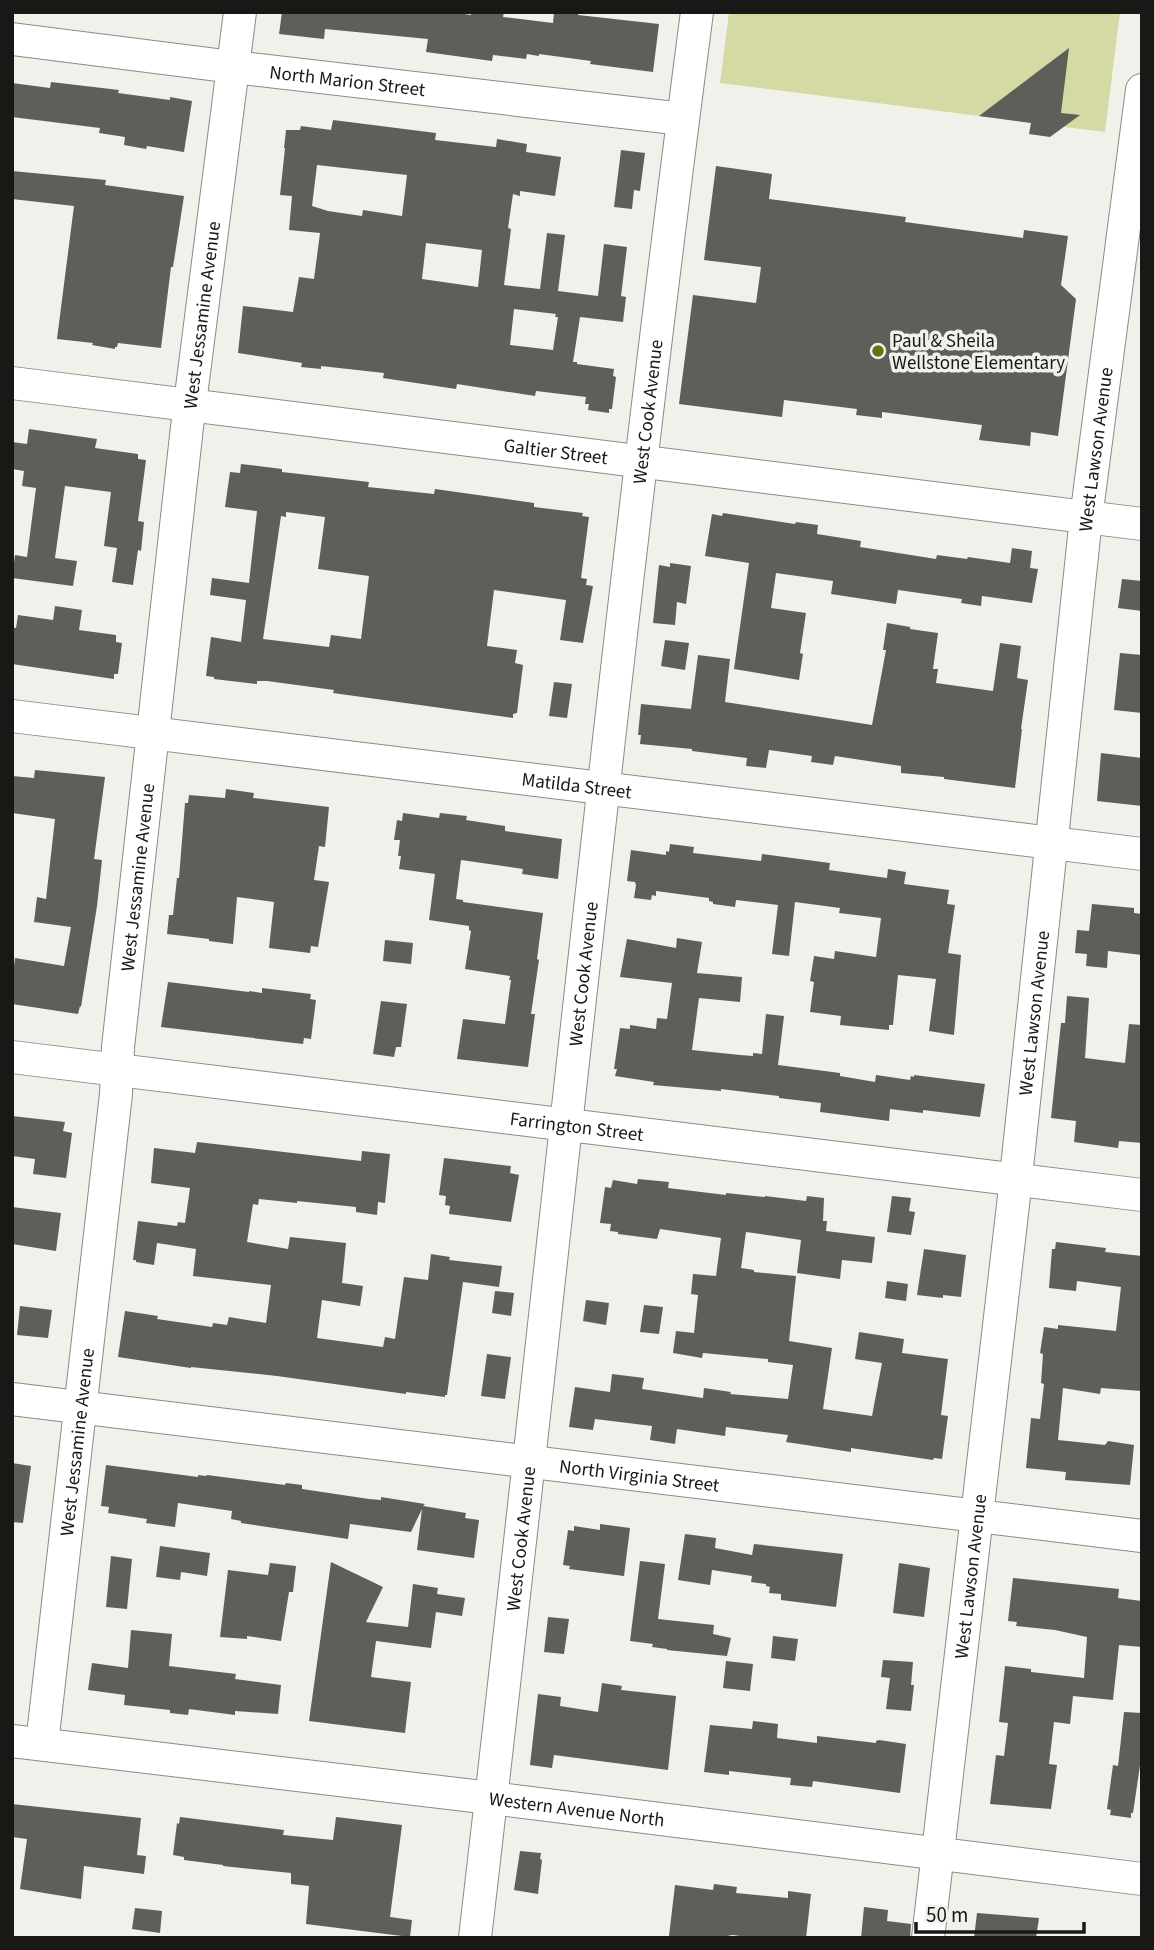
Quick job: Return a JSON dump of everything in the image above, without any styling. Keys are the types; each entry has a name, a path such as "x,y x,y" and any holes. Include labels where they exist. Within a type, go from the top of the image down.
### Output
{"street":[{"name":"West Jessamine Avenue","path":"27,1743 80,1407 190,406 240,12"},
{"name":"West Cook Avenue","path":"475,1938 641,463 697,12"},
{"name":"North Marion Street","path":"12,39 684,119"},
{"name":"West Lawson Avenue","path":"928,1938 1016,1180 1086,518 1136,178 1142,90"},
{"name":"Galtier Street","path":"12,383 1142,524"},
{"name":"Matilda Street","path":"12,716 1142,854"},
{"name":"Farrington Street","path":"12,1057 1142,1195"},
{"name":"North Virginia Street","path":"12,1399 1142,1536"},
{"name":"Western Avenue North","path":"27,1743 1142,1879"}],"green space":[{"path":"729,12 1120,12 1105,132 720,83"}],"building":[{"path":"282,12 450,12 471,15 471,12 504,12 503,17 553,23 554,12 579,12 578,15 659,24 653,72 539,54 527,54 526,59 493,55 492,61 426,52 428,39 325,29 324,39 279,34"},
{"path":"1069,48 1061,113 1080,115 1050,137 1029,134 1031,123 979,116"},
{"path":"51,82 192,101 184,152 124,145 125,137 99,133 100,128 12,117 12,83 50,88"},
{"path":"333,120 436,133 435,140 496,147 497,139 527,144 526,152 561,157 555,196 520,191 520,196 513,194 504,285 540,289 547,233 565,235 558,291 598,296 604,244 627,247 621,296 626,297 623,322 580,317 573,362 614,369 613,376 616,377 612,409 609,409 609,413 588,410 586,397 536,391 535,396 457,384 456,389 383,378 384,373 321,366 321,369 301,367 302,363 238,353 243,306 293,312 299,277 314,279 320,233 289,230 292,196 280,195 286,130 300,130 301,126 331,130","holes":["317,165 407,175 402,216 363,210 362,216 312,206","426,243 482,250 478,287 422,279","514,309 556,314 555,317 558,317 553,350 510,345"]},
{"path":"621,150 645,153 640,191 634,190 632,209 614,207"},
{"name":"Paul & Sheila Wellstone Elementary","path":"716,166 772,174 769,199 906,217 905,222 1023,238 1024,230 1068,236 1061,285 1076,299 1058,436 1031,432 1030,446 979,440 982,425 882,412 882,418 856,415 857,409 784,400 782,417 679,404 693,295 756,303 761,267 704,260"},
{"path":"12,171 106,180 105,185 184,196 171,267 161,348 118,343 115,349 92,345 93,343 57,339 74,206 12,199"},
{"path":"29,429 97,439 95,448 138,454 138,459 146,460 138,521 144,522 141,551 138,550 133,585 112,582 117,548 104,546 111,492 65,486 55,558 77,561 73,586 12,578 15,555 27,557 36,488 22,486 24,471 12,469 12,442 27,444"},
{"path":"241,464 282,469 282,472 369,482 368,487 434,494 435,489 583,513 582,516 589,517 581,578 587,579 586,585 593,586 583,643 560,640 566,600 494,590 487,646 517,650 515,663 523,665 517,713 513,714 513,718 333,693 334,690 267,681 257,681 257,684 206,676 211,637 241,642 246,600 210,595 212,578 249,583 257,511 225,507 230,472 240,473","holes":["286,512 325,517 318,569 369,576 361,639 331,635 329,647 263,639 281,516 286,517"]},
{"path":"723,513 818,525 817,534 861,541 860,547 936,559 937,555 1010,563 1012,548 1032,551 1030,568 1038,569 1032,603 982,596 981,606 961,603 962,599 898,590 896,604 831,594 833,581 776,573 771,608 806,613 799,680 734,669 749,563 705,556 712,514 722,516"},
{"path":"670,563 691,566 686,604 677,602 675,625 653,623 659,565 670,567"},
{"path":"1122,579 1142,581 1142,611 1118,608"},
{"path":"55,606 82,610 79,630 116,635 116,642 122,643 118,674 114,674 114,679 12,664 12,627 16,628 18,615 53,620"},
{"path":"887,623 938,633 933,669 938,669 936,683 993,691 1000,643 1021,646 1017,678 1028,680 1015,788 901,773 901,766 835,756 833,765 811,762 812,756 769,750 766,768 746,766 747,758 640,744 641,735 638,735 641,704 691,709 698,655 730,659 725,702 872,725 886,650 883,650"},
{"path":"665,640 689,643 685,670 661,666"},
{"path":"1120,653 1142,655 1142,713 1114,710"},
{"path":"554,682 572,684 567,718 549,716"},
{"path":"1101,753 1142,758 1142,806 1097,801"},
{"path":"35,770 105,777 94,859 102,860 97,906 78,1014 12,1004 15,958 64,966 71,927 34,922 37,897 46,899 55,819 12,813 12,776 34,778"},
{"path":"226,789 254,793 253,798 329,807 325,847 319,846 314,880 329,882 318,947 311,946 310,953 269,948 274,902 237,897 233,944 167,934 179,878 185,803 188,803 189,795 225,798"},
{"path":"403,813 439,818 440,813 467,816 466,820 505,826 505,831 562,839 558,879 522,874 523,869 461,860 456,899 543,913 531,1014 535,1014 528,1067 457,1059 463,1019 505,1024 511,980 510,976 465,969 471,931 469,926 429,920 435,874 399,869 400,840 394,840 397,820 402,821"},
{"path":"670,844 694,847 693,853 761,861 762,854 830,863 829,870 887,878 888,869 906,872 904,884 949,890 947,904 955,905 948,953 961,955 954,1035 929,1031 936,979 898,975 893,1025 889,1025 889,1030 840,1025 841,1016 810,1012 814,982 810,981 814,956 834,959 835,951 876,957 881,918 839,913 840,908 795,902 789,956 772,954 778,905 736,900 735,907 713,904 709,898 656,891 656,896 652,895 651,900 634,898 635,882 627,881 631,850 666,855"},
{"path":"1092,904 1134,908 1134,913 1142,914 1142,955 1108,951 1107,968 1086,966 1087,954 1075,953 1077,930 1089,931"},
{"path":"677,938 702,942 697,973 742,977 740,1002 699,998 692,1050 753,1056 753,1053 762,1054 766,1014 784,1016 778,1065 840,1073 840,1076 875,1082 876,1075 910,1080 914,1075 985,1084 980,1117 890,1109 889,1121 820,1112 821,1103 779,1096 653,1085 654,1082 615,1076 620,1028 630,1029 630,1025 656,1029 657,1018 667,1019 672,983 620,977 627,939 676,948"},
{"path":"385,940 413,943 411,964 383,961"},
{"path":"168,982 249,992 262,993 262,988 311,994 310,999 316,1000 311,1039 304,1038 303,1044 161,1027"},
{"path":"1067,996 1089,998 1085,1058 1125,1063 1129,1024 1142,1025 1142,1143 1119,1141 1118,1148 1074,1142 1076,1121 1051,1118 1061,1023 1065,1023"},
{"path":"381,1001 407,1004 401,1047 396,1047 394,1057 373,1054"},
{"path":"12,1116 65,1122 63,1131 72,1133 66,1178 33,1174 35,1159 12,1156"},
{"path":"197,1142 361,1161 362,1151 390,1154 385,1203 378,1202 377,1215 356,1212 356,1207 297,1201 259,1199 258,1205 253,1204 247,1242 288,1249 290,1237 346,1243 342,1283 363,1286 360,1306 322,1300 317,1338 383,1347 385,1337 395,1339 404,1277 428,1280 431,1254 450,1257 449,1260 502,1266 499,1287 463,1282 445,1397 118,1357 125,1311 212,1327 213,1323 227,1325 229,1317 266,1323 271,1285 193,1276 196,1249 157,1243 154,1265 133,1260 138,1221 177,1226 178,1222 185,1223 190,1188 151,1183 154,1148 195,1153"},
{"path":"444,1158 511,1166 510,1173 519,1175 511,1222 449,1214 450,1206 445,1205 446,1196 439,1195"},
{"path":"638,1179 669,1182 668,1188 726,1195 806,1201 807,1196 824,1198 823,1221 827,1221 826,1231 875,1237 872,1263 842,1260 840,1279 797,1273 801,1240 746,1232 741,1268 796,1276 789,1341 832,1348 823,1409 872,1416 882,1363 855,1359 859,1332 904,1339 902,1353 948,1359 941,1415 948,1416 942,1459 851,1448 851,1452 786,1442 788,1435 726,1427 725,1436 677,1429 675,1444 650,1440 652,1426 595,1419 593,1430 569,1427 575,1387 610,1392 612,1374 644,1378 642,1389 703,1398 704,1388 731,1392 730,1394 788,1399 793,1365 768,1362 768,1359 703,1353 702,1358 673,1353 676,1331 694,1333 698,1295 691,1294 693,1274 716,1276 721,1238 660,1229 657,1239 610,1231 611,1224 600,1223 605,1187 611,1188 613,1180 637,1184"},
{"path":"892,1196 911,1198 909,1211 915,1212 911,1235 887,1232"},
{"path":"12,1207 61,1213 56,1251 12,1244"},
{"path":"1056,1242 1106,1248 1105,1252 1142,1256 1142,1391 1101,1388 1100,1394 1063,1388 1058,1440 1105,1445 1108,1441 1134,1445 1130,1485 1065,1480 1066,1472 1026,1468 1031,1418 1040,1419 1044,1384 1041,1383 1043,1354 1040,1353 1044,1327 1058,1329 1058,1325 1116,1331 1121,1287 1077,1281 1076,1291 1049,1288 1052,1249 1055,1249"},
{"path":"924,1249 966,1255 961,1297 917,1295"},
{"path":"887,1281 908,1284 906,1301 885,1298"},
{"path":"495,1291 514,1293 511,1316 492,1313"},
{"path":"586,1300 609,1303 606,1325 583,1321"},
{"path":"644,1305 663,1307 659,1334 640,1332"},
{"path":"20,1306 52,1310 48,1338 17,1335"},
{"path":"487,1354 511,1357 505,1399 481,1396"},
{"path":"12,1463 31,1466 23,1523 12,1522"},
{"path":"106,1465 198,1477 207,1475 302,1485 302,1489 369,1499 381,1500 381,1497 466,1513 465,1518 479,1520 474,1558 417,1550 422,1509 411,1532 350,1524 348,1539 241,1523 231,1519 232,1511 178,1503 175,1527 146,1523 147,1519 108,1513 109,1507 101,1506"},
{"path":"600,1524 630,1528 624,1576 569,1569 570,1566 563,1565 568,1530 574,1531 574,1526 600,1530"},
{"path":"685,1534 716,1538 715,1548 752,1555 754,1544 843,1554 836,1607 781,1600 781,1594 769,1593 770,1587 766,1584 751,1582 752,1576 712,1570 710,1585 678,1580"},
{"path":"160,1546 210,1553 207,1576 181,1572 180,1580 156,1577"},
{"path":"111,1556 132,1559 127,1609 106,1607"},
{"path":"640,1561 665,1564 658,1619 714,1625 713,1634 731,1638 727,1656 667,1650 652,1647 653,1644 630,1641"},
{"path":"331,1562 383,1587 366,1622 408,1627 413,1584 438,1588 437,1594 465,1598 462,1616 436,1612 431,1648 376,1641 371,1677 411,1682 405,1733 309,1721"},
{"path":"270,1563 296,1566 293,1592 289,1592 281,1641 247,1636 247,1639 220,1637 228,1570 268,1575"},
{"path":"899,1563 930,1568 924,1617 893,1613"},
{"path":"1013,1578 1119,1589 1118,1598 1142,1601 1142,1647 1119,1645 1113,1700 1073,1696 1070,1724 1054,1722 1049,1764 1057,1765 1051,1809 990,1804 996,1755 1004,1756 1008,1723 999,1722 1005,1666 1084,1678 1087,1637 1016,1626 1017,1622 1008,1621"},
{"path":"548,1617 569,1619 564,1654 544,1652"},
{"path":"131,1630 172,1634 169,1666 236,1674 235,1679 281,1685 278,1714 235,1711 235,1715 189,1709 188,1715 170,1713 170,1710 124,1705 125,1695 88,1690 92,1663 128,1668"},
{"path":"773,1636 798,1639 795,1661 771,1658"},
{"path":"883,1660 913,1662 911,1711 886,1709 890,1678 881,1677"},
{"path":"726,1661 753,1664 750,1691 723,1688"},
{"path":"602,1683 622,1686 621,1690 676,1696 668,1770 554,1755 552,1768 530,1765 538,1694 561,1697 560,1706 598,1712"},
{"path":"1124,1712 1142,1713 1142,1752 1131,1818 1110,1815 1111,1810 1107,1809 1113,1765 1118,1766"},
{"path":"753,1721 778,1724 777,1738 817,1743 817,1736 906,1744 900,1793 813,1781 812,1787 790,1785 791,1778 729,1771 729,1775 704,1772 710,1725 752,1729"},
{"path":"12,1804 141,1818 137,1855 146,1856 144,1874 84,1866 81,1899 20,1889 27,1839 12,1837"},
{"path":"180,1817 284,1830 283,1835 333,1840 336,1817 402,1825 390,1917 412,1920 410,1937 306,1924 309,1886 291,1884 291,1873 223,1866 184,1860 184,1857 173,1855"},
{"path":"520,1851 541,1853 538,1894 514,1890"},
{"path":"714,1884 737,1887 736,1893 788,1898 788,1891 811,1894 806,1938 669,1936 675,1885 713,1890"},
{"path":"864,1907 888,1910 887,1921 911,1924 910,1938 861,1938"},
{"path":"135,1908 162,1911 160,1933 132,1929"},
{"path":"977,1913 1039,1918 1036,1938 974,1938"}],"place":[{"name":"Paul & Sheila Wellstone Elementary","path":"878,351"}]}
